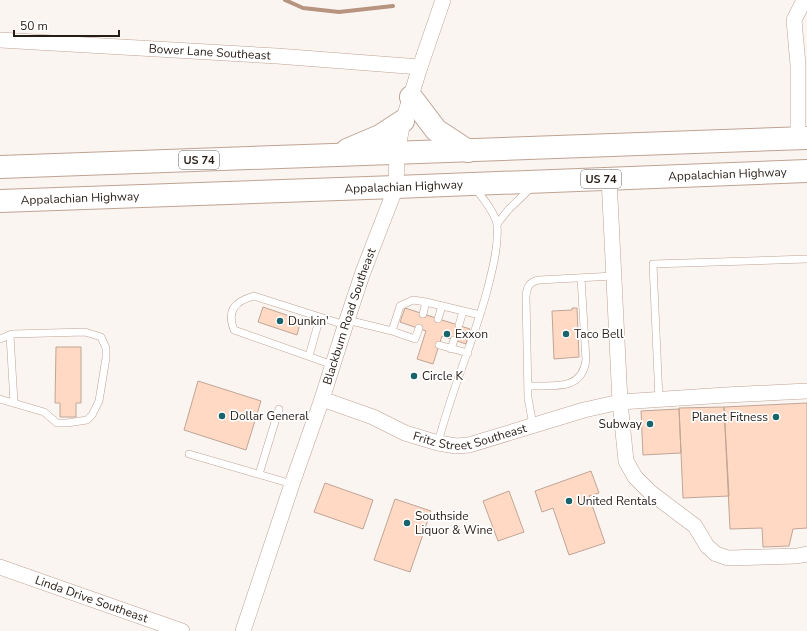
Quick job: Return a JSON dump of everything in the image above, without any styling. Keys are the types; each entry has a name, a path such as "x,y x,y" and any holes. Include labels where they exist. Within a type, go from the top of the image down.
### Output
{"highway":[{"path":"411,98 436,130 468,151"},
{"path":"335,155 380,136 403,121"},
{"name":"US 74","path":"0,167 802,138"},
{"name":"Appalachian Highway","path":"0,201 396,188 807,171"}],"street":[{"name":"Blackburn Road Southeast","path":"243,631 322,399 363,272 396,188 397,153 403,121 443,0"},
{"path":"802,138 794,20 804,0"},
{"name":"Bower Lane Southeast","path":"0,40 277,56 420,67"},
{"path":"609,178 620,402 626,461 635,477 650,492 695,526 707,546 716,554 728,558 797,556 807,554"},
{"name":"Fritz Street Southeast","path":"322,399 373,417 405,433 438,443 456,446 469,445 584,410 620,402 726,395 807,392"},
{"name":"Linda Drive Southeast","path":"0,567 182,631"}],"lane":[{"path":"497,224 509,209 538,181"},
{"path":"438,443 445,416 480,315 494,262 497,224 487,203 472,184"},
{"path":"659,400 653,264 807,259"},
{"path":"533,425 528,398 527,288 532,282 539,280 614,276"},
{"path":"528,386 565,385 574,382 582,374 586,360 581,278"},
{"path":"333,365 234,330 231,322 236,304 243,299 254,296 320,317 392,331 423,341"},
{"path":"392,331 400,306 413,300 480,315"},
{"path":"423,314 426,302"},
{"path":"438,319 442,306"},
{"path":"459,325 463,311"},
{"path":"308,356 320,317"},
{"path":"415,339 419,328"},
{"path":"0,339 10,335 85,332 101,337 106,348 106,358 99,401 92,415 87,420 57,423 44,412 0,399"},
{"path":"10,335 14,403"},
{"path":"452,349 454,340"},
{"path":"439,345 468,353"},
{"path":"259,474 279,409"},
{"path":"188,454 292,484"}],"building":[{"name":"Dunkin'","path":"263,307 301,320 297,335 258,322"},
{"name":"Exxon","path":"405,308 470,329 466,344 442,336 433,364 417,359 426,331 400,322"},
{"name":"Taco Bell","path":"572,308 577,308 579,357 554,359 552,311 572,310"},
{"path":"56,347 81,347 81,403 76,403 76,417 60,417 60,403 55,403"},
{"name":"Dollar General","path":"198,381 261,401 246,450 184,430"},
{"path":"807,403 807,528 793,529 789,546 763,547 762,528 730,529 724,407"},
{"path":"724,407 729,496 683,498 679,408"},
{"path":"679,409 681,453 643,455 641,411"},
{"path":"591,471 599,493 589,496 605,543 569,555 553,508 542,512 535,491"},
{"path":"325,483 373,500 363,529 314,512"},
{"path":"509,491 524,532 498,541 483,501"},
{"path":"395,499 431,511 410,572 374,560"}],"waterway":[{"path":"285,0 303,8 339,12 393,6"}],"place":[{"name":"Dunkin'","path":"280,321"},
{"name":"Exxon","path":"447,334"},
{"name":"Taco Bell","path":"566,334"},
{"name":"Circle K","path":"414,376"},
{"name":"Dollar General","path":"222,416"},
{"name":"Planet Fitness","path":"776,417"},
{"name":"Subway","path":"650,424"},
{"name":"United Rentals","path":"569,501"},
{"name":"Southside Liquor & Wine","path":"407,523"}]}
